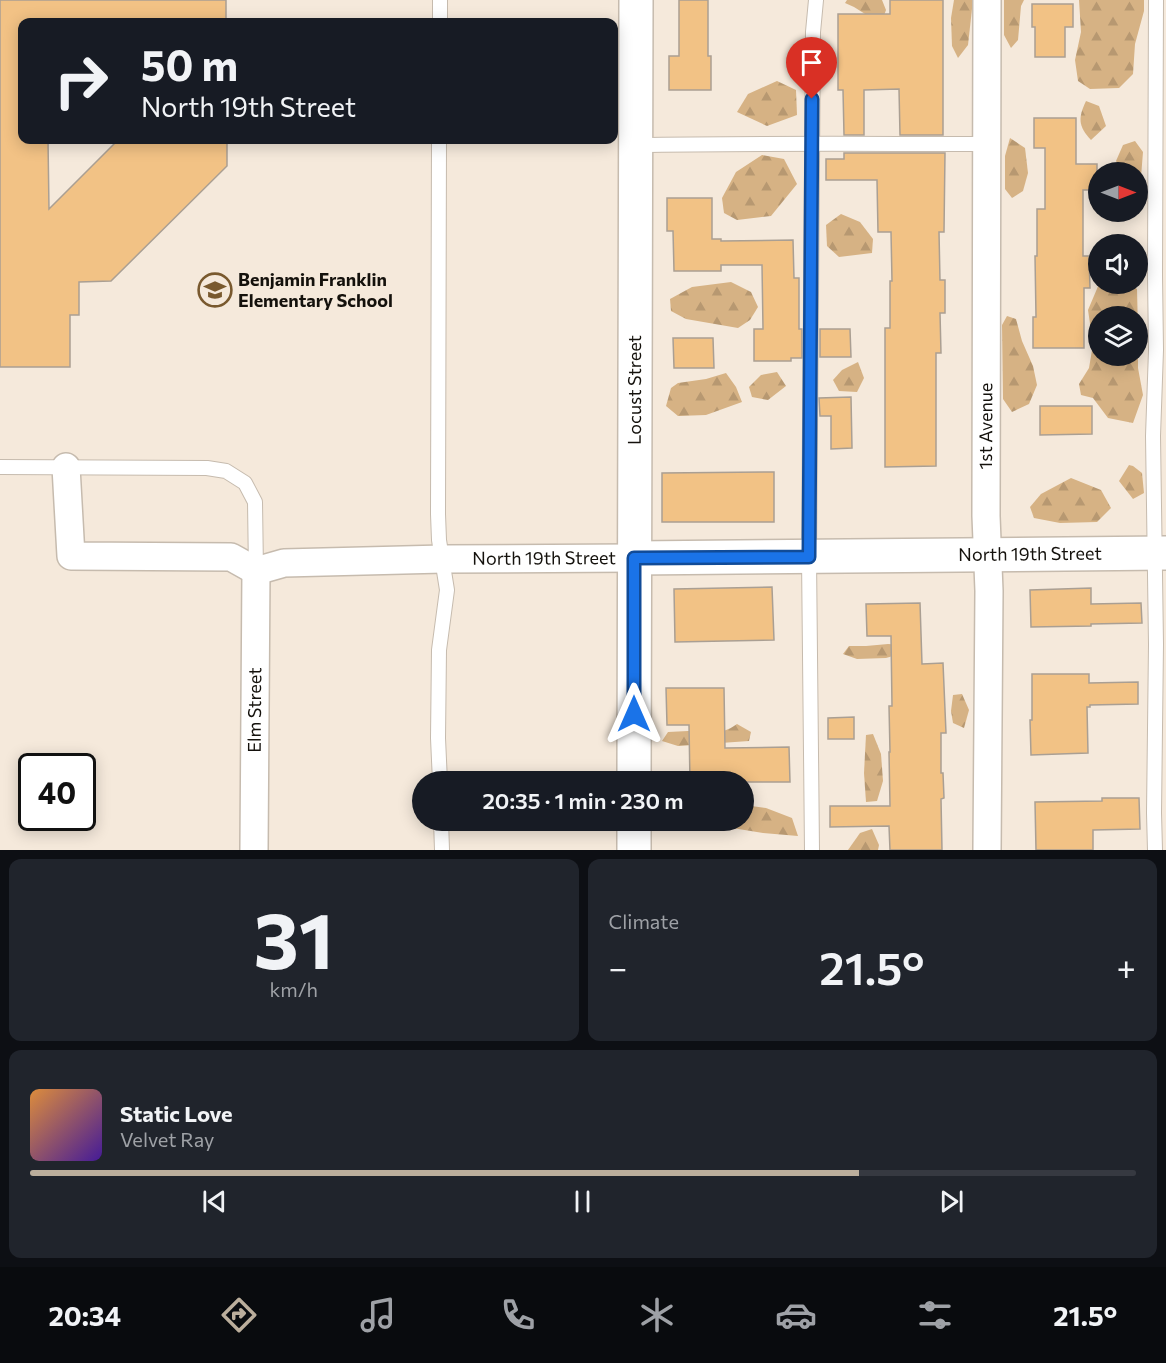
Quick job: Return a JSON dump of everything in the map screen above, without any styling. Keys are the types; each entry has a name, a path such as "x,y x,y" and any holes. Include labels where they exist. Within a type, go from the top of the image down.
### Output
{"street":[{"name":"Locust Street","path":"634,771 636,0"},
{"name":"1st Avenue","path":"987,0 986,516 989,591 987,850"},
{"path":"66,467 70,556 231,557 256,571"},
{"name":"North 19th Street","path":"256,571 284,563 443,559 1160,553"},
{"name":"Elm Street","path":"254,850 256,571"},
{"path":"634,831 634,850"}],"lane":[{"path":"440,0 440,18"},
{"path":"812,850 809,557 813,32 816,0"},
{"path":"1155,850 1156,644 1160,553 1153,436 1156,350 1156,0"},
{"path":"439,144 438,514 439,540 447,590 439,650 440,771"},
{"path":"635,145 987,144"},
{"path":"0,467 207,468 226,471 245,483 255,502 256,571"},
{"path":"441,831 442,850"}],"green space":[{"path":"847,0 882,0 886,10 881,24 845,3"},
{"path":"954,0 973,0 968,45 958,58 952,46 951,18"},
{"path":"1004,0 1024,0 1021,6 1018,40 1011,48 1004,35"},
{"path":"1079,0 1144,0 1144,11 1135,44 1133,74 1119,88 1090,89 1078,81 1075,60 1081,32"},
{"path":"777,81 796,90 797,115 767,126 737,112 748,94"},
{"path":"1086,101 1099,106 1106,126 1091,140 1081,122"},
{"path":"1010,138 1025,148 1028,173 1023,191 1012,198 1005,189 1005,156"},
{"path":"1135,141 1143,152 1142,162 1117,162 1123,145"},
{"path":"762,155 784,159 797,184 771,216 737,220 724,213 722,198 736,172"},
{"path":"841,214 860,222 873,239 872,253 839,257 827,246 826,225"},
{"path":"731,282 751,292 758,307 750,320 738,328 686,319 671,311 670,299 692,287"},
{"path":"1095,294 1137,294 1137,306 1090,306"},
{"path":"1007,316 1016,319 1022,341 1033,366 1037,385 1029,404 1012,412 1003,399 1002,325"},
{"path":"858,362 864,378 857,392 839,391 833,380 842,370"},
{"path":"1089,366 1138,366 1143,395 1133,423 1108,418 1093,398 1081,395 1079,384"},
{"path":"777,372 786,386 768,400 752,397 749,387 761,375"},
{"path":"726,373 736,387 742,402 706,415 678,416 666,406 671,388 678,383"},
{"path":"1129,465 1142,473 1144,493 1133,499 1119,481"},
{"path":"1071,478 1101,490 1111,508 1097,522 1060,523 1034,518 1030,507 1041,494"},
{"path":"905,645 907,652 886,658 857,659 843,654 849,646"},
{"path":"962,694 969,710 964,728 953,723 951,711 953,695"},
{"path":"737,724 751,732 749,741 678,746 662,741 668,732 719,732"},
{"path":"873,734 881,754 883,781 877,801 866,802 864,773 866,735"},
{"path":"754,806 766,808 792,818 798,836 751,831 754,831"},
{"path":"872,829 879,845 878,850 848,850 860,833"}],"building":[{"path":"0,0 226,0 226,18 18,18 18,144 48,144 49,209 114,144 227,144 227,166 111,281 79,282 79,315 70,315 70,367 0,367"},
{"path":"679,0 708,0 708,56 711,56 711,90 669,90 669,56 679,56"},
{"path":"890,0 943,0 943,135 900,135 899,89 864,90 864,135 844,135 843,90 838,90 838,14 890,14"},
{"path":"1032,4 1073,4 1073,27 1065,27 1065,57 1035,57"},
{"path":"1034,118 1076,118 1076,164 1088,164 1088,190 1083,190 1083,256 1088,256 1088,288 1084,288 1084,348 1033,348 1033,317 1036,317 1037,209 1045,209 1045,148 1034,148"},
{"path":"844,153 945,153 944,232 939,232 940,280 945,280 945,313 940,313 941,353 936,353 936,466 885,467 885,328 890,328 891,232 878,232 877,180 826,180 826,159 844,159"},
{"path":"667,198 712,198 712,239 721,239 721,241 793,240 794,278 799,278 799,329 802,329 802,358 791,358 791,361 754,361 754,329 763,329 762,265 721,265 721,271 674,271 673,231 667,231"},
{"path":"820,329 850,329 851,357 820,357"},
{"path":"673,338 713,338 714,368 674,368"},
{"path":"851,397 852,448 831,449 831,416 820,416 819,398"},
{"path":"1040,406 1092,406 1092,434 1040,435"},
{"path":"774,472 774,522 662,522 662,473"},
{"path":"772,587 774,640 675,642 674,589"},
{"path":"1091,588 1091,604 1141,603 1142,623 1031,627 1030,590"},
{"path":"920,603 922,664 943,663 946,733 941,733 941,773 943,773 944,798 941,799 942,850 890,850 889,826 830,827 830,806 890,806 891,636 867,636 866,604"},
{"path":"1032,674 1089,674 1089,683 1138,682 1138,704 1090,705 1087,707 1088,753 1031,755"},
{"path":"666,688 724,688 725,748 789,747 790,782 754,782 754,771 690,771 689,725 667,725"},
{"path":"854,717 854,739 828,739 828,718"},
{"path":"1102,798 1139,798 1140,829 1093,830 1093,850 1036,850 1035,802 1102,801"}],"place":[{"name":"Benjamin Franklin Elementary School","path":"215,290"}],"route":[{"path":"634,714 634,558 809,557 812,99"}]}
